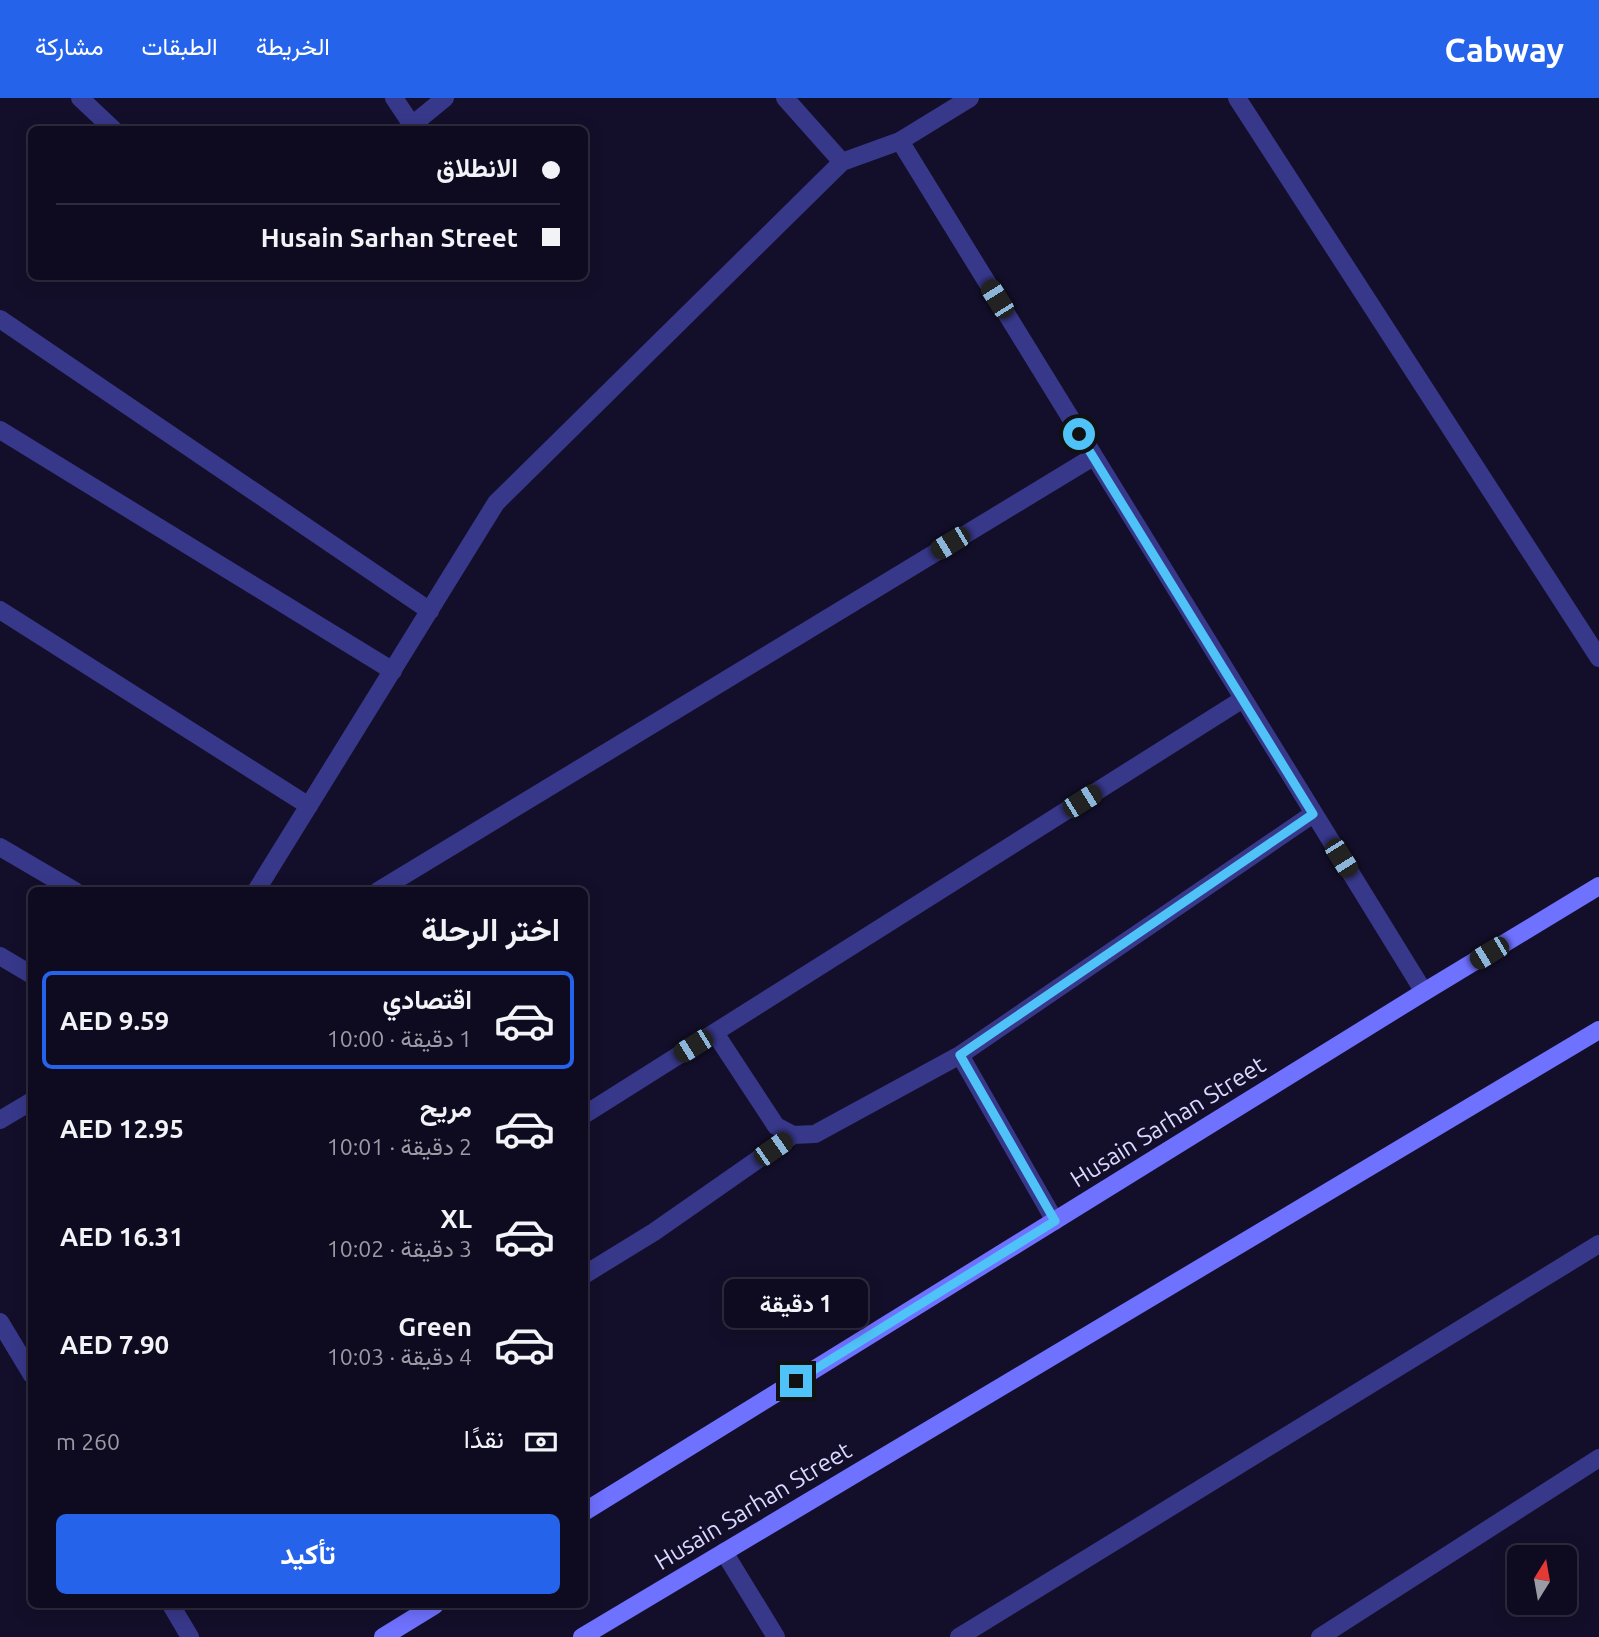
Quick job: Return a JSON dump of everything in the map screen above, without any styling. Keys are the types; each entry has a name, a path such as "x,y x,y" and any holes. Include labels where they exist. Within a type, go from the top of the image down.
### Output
{"street":[{"path":"80,98 110,126"},
{"path":"394,98 408,126"},
{"path":"410,126 445,98"},
{"path":"785,98 842,162"},
{"path":"258,887 496,503 842,162 900,141 970,98"},
{"path":"1237,98 1599,658"},
{"path":"900,141 1424,992"},
{"path":"0,319 430,611"},
{"path":"0,430 393,671"},
{"path":"385,887 1093,457"},
{"path":"0,610 309,806"},
{"path":"588,1112 1243,699"},
{"path":"715,1033 776,1126 793,1135 815,1134 960,1055 1313,814"},
{"path":"0,847 68,887"},
{"name":"Husain Sarhan Street","path":"588,1510 1599,886"},
{"path":"0,956 28,973"},
{"name":"Husain Sarhan Street","path":"582,1637 1599,1030"},
{"path":"960,1055 1055,1221"},
{"path":"0,1120 28,1103"},
{"path":"588,1273 654,1232 793,1135"},
{"path":"959,1637 1599,1244"},
{"path":"0,1322 28,1368"},
{"path":"1320,1637 1599,1458"},
{"path":"724,1552 776,1637"},
{"path":"173,1608 190,1637"},
{"path":"383,1637 430,1608"}],"route":[{"path":"796,1381 1055,1221 960,1055 1313,814 1079,434"}]}
